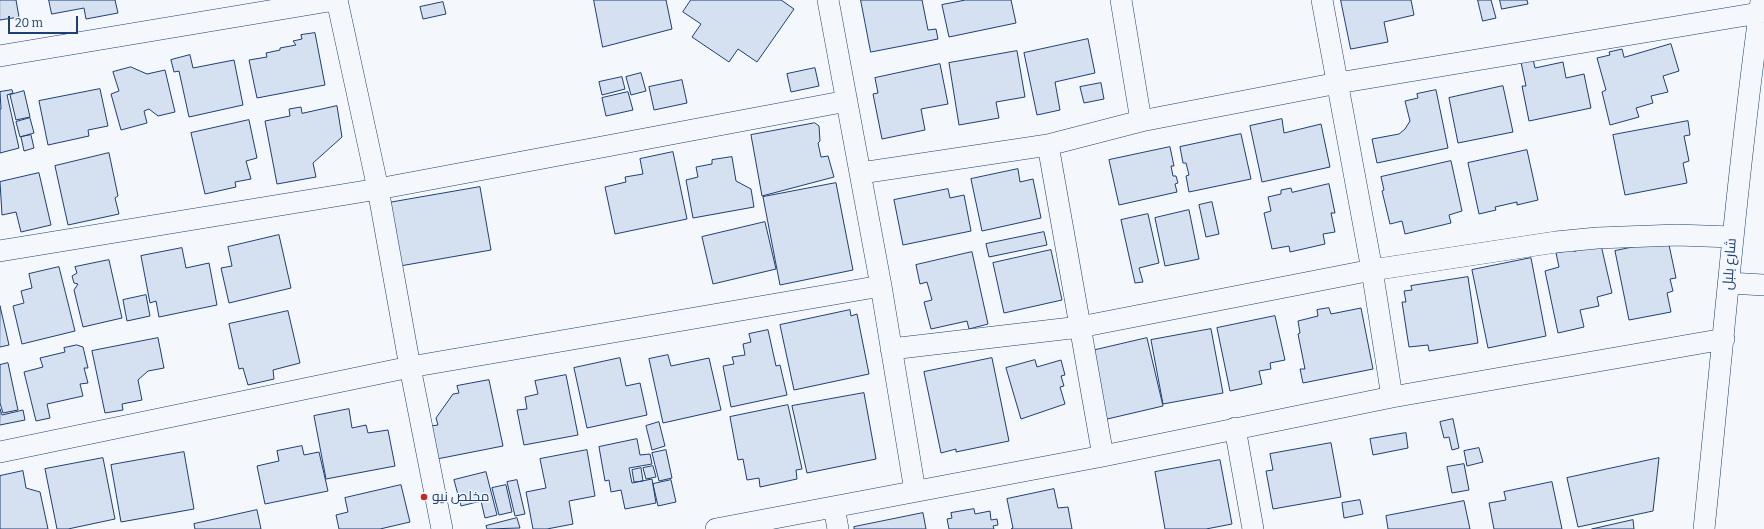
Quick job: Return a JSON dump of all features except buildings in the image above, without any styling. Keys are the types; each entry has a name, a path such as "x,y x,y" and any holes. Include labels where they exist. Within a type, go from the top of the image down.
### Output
{"street":[{"path":"0,56 336,0 378,189 410,367 442,529"},
{"path":"828,0 882,286 915,491"},
{"path":"1121,0 1141,121"},
{"path":"1322,0 1372,270 1392,397"},
{"path":"861,172 1048,145 1141,121 1338,83 1760,6"},
{"name":"شارع بلبل","path":"1704,529 1724,339 1732,237 1756,92 1760,6"},
{"path":"0,251 378,189 847,101"},
{"path":"1048,145 1102,456"},
{"path":"891,349 1080,327 1372,270 1556,242 1677,235 1732,237"},
{"path":"1729,283 1764,285"},
{"path":"0,452 410,367 882,286"},
{"path":"716,529 834,508 915,491 1102,456 1392,397 1724,339"},
{"path":"1234,428 1253,529"},
{"path":"834,508 838,529"}],"place":[{"name":"مخلص نيو","path":"424,497"}]}
